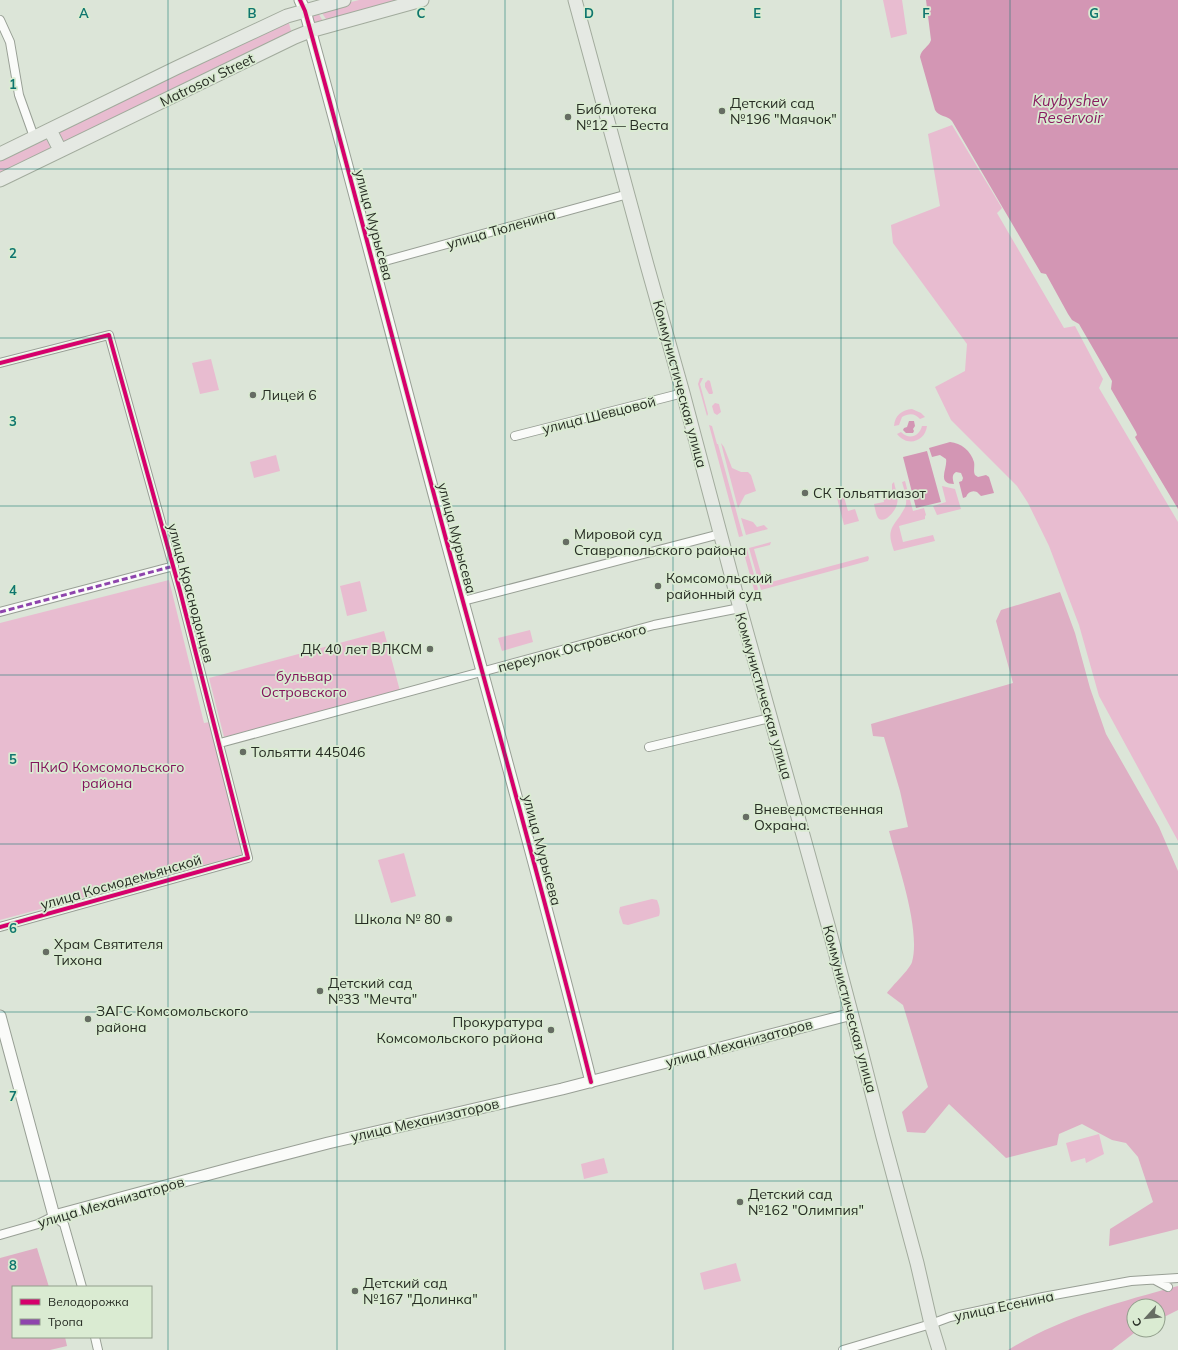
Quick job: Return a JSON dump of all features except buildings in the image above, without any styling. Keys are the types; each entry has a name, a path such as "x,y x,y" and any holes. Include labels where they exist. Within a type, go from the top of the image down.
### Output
{"main road":[{"name":"Matrosov Street","path":"0,154 176,68 287,16 302,5 344,0"},
{"name":"Matrosov Street","path":"0,180 310,30 422,0"},
{"name":"Коммунистическая улица","path":"575,0 852,1014 917,1263 931,1324 939,1350"},
{"path":"50,130 60,150"}],"street":[{"name":"улица Мурысева","path":"302,5 374,264 569,993 591,1082"},
{"path":"0,20 10,42 18,94 34,137"},
{"name":"улица Тюленина","path":"374,264 628,194"},
{"name":"улица Краснодонцев","path":"0,363 109,335 174,566 248,858"},
{"name":"улица Шевцовой","path":"515,436 683,393"},
{"path":"463,601 720,534"},
{"path":"0,612 174,566"},
{"name":"переулок Островского","path":"220,743 654,625 740,608"},
{"path":"650,747 770,718"},
{"name":"улица Космодемьянской","path":"0,927 248,858"},
{"name":"улица Механизаторов","path":"0,1235 38,1224 54,1216 247,1164 328,1143 591,1082 852,1014"},
{"path":"0,1016 54,1216 64,1224 82,1286"},
{"path":"1154,1280 1178,1278"},
{"name":"улица Есенина","path":"843,1350 950,1317 1043,1297 1131,1281 1154,1280 1168,1287"},
{"path":"95,1338 98,1350"}],"green space":[{"path":"359,0 408,0 328,22 320,10"},
{"path":"883,0 902,0 907,34 891,38"},
{"path":"317,11 324,23 313,22 312,15"},
{"path":"288,20 292,34 65,143 61,141 58,130"},
{"path":"952,125 1002,208 997,213 1064,328 1075,326 1103,379 1099,388 1178,522 1178,841 1099,696 1079,625 1049,546 1028,503 1017,486 951,420 935,387 965,371 967,344 893,243 891,225 940,206 928,134"},
{"path":"42,138 48,142 50,149 0,176 0,159"},
{"path":"211,359 219,390 200,394 192,363"},
{"path":"700,378 703,378 700,384 708,414 707,416 698,384"},
{"path":"708,380 710,381 712,394 709,394 705,387 705,383"},
{"path":"715,403 719,404 721,412 717,415 714,413 712,406"},
{"path":"912,409 921,413 925,417 920,419 912,414 907,415 902,417 899,425 894,426 897,416"},
{"path":"709,425 712,426 718,444 743,536 739,537"},
{"path":"922,426 927,426 926,431 923,436 915,441 906,440 897,434 901,432 910,437 919,433"},
{"path":"721,443 732,468 741,472 748,472 751,475 756,491 745,495 738,508"},
{"path":"276,455 280,471 254,478 250,462"},
{"path":"905,481 913,511 924,508 926,515 925,519 899,526 903,542 933,535 935,541 894,551 890,536 894,525 906,506 906,496 902,482"},
{"path":"894,482 898,499 896,507 888,518 882,520 879,519 876,514 874,504 884,502 883,497 892,495 892,484"},
{"path":"942,486 955,489 961,509 937,515 933,506 946,502"},
{"path":"844,497 848,511 855,509 859,521 844,525 837,498"},
{"path":"741,518 753,522 757,527 764,525 768,529 746,535"},
{"path":"771,542 770,545 754,549 764,584 868,556 869,558 868,561 761,590 749,548"},
{"path":"747,549 758,589 755,593 743,550"},
{"name":"ПКиО Комсомольского района","path":"169,580 204,723 210,722 244,854 0,920 0,623"},
{"path":"360,581 367,611 347,616 340,586"},
{"path":"530,630 533,642 502,651 498,638"},
{"name":"бульвар Островского","path":"384,631 400,691 224,737 209,678"},
{"path":"404,853 416,896 391,903 378,860"},
{"path":"652,899 657,900 660,910 659,916 628,925 623,924 619,912 620,907"},
{"path":"1099,1134 1104,1154 1086,1163 1085,1158 1071,1162 1066,1143"},
{"path":"604,1158 608,1173 584,1179 581,1164"},
{"path":"736,1263 741,1281 704,1290 700,1273"}],"shaded area":[{"path":"1060,592 1075,633 1090,688 1106,734 1159,827 1178,871 1178,1229 1109,1246 1110,1229 1153,1202 1138,1157 1126,1143 1112,1140 1082,1124 1059,1134 1057,1145 1006,1158 949,1104 925,1133 907,1132 902,1112 928,1087 903,1005 887,993 911,965 914,949 911,915 903,879 889,831 908,827 900,791 884,737 873,736 871,724 1013,683 996,621 1001,610"},
{"path":"37,1248 49,1286 12,1286 12,1338 65,1338 67,1346 50,1350 0,1350 0,1258"},
{"path":"1178,1286 1178,1310 1166,1316 1166,1298 1134,1298"},
{"path":"1126,1301 1126,1338 1128,1338 1112,1350 1008,1350 1048,1329"}],"water":[{"name":"Kuybyshev Reservoir","path":"926,0 1178,0 1178,509 1136,439 1136,432 1111,389 1112,381 1079,324 1072,320 1068,314 1046,274 1041,273 952,121 935,110 920,57 931,40"},
{"path":"909,421 914,421 915,426 913,433 906,433 903,430 907,427"},
{"path":"950,442 965,448 971,454 974,462 975,475 978,477 986,475 989,477 994,493 981,496 977,492 972,491 963,498 959,482 962,481 963,478 961,473 956,472 953,475 954,484 945,481 944,475 946,459 940,455 932,457 929,448"},
{"path":"927,451 941,502 916,508 903,457"}],"marked path":[{"path":"0,612 174,566"}],"cycle path":[{"path":"300,0 305,11 342,146 540,884 591,1082"},
{"path":"0,363 109,335 180,591 248,858 0,927"}],"place":[{"name":"Детский сад №196 \"Маячок\"","path":"722,111"},
{"name":"Библиотека №12 — Веста","path":"568,117"},
{"name":"Лицей 6","path":"253,395"},
{"name":"СК Тольяттиазот","path":"805,493"},
{"name":"Мировой суд Ставропольского района","path":"566,542"},
{"name":"Комсомольский районный суд","path":"658,586"},
{"name":"ДК 40 лет ВЛКСМ","path":"430,649"},
{"name":"Тольятти 445046","path":"243,752"},
{"name":"Вневедомственная Охрана.","path":"746,817"},
{"name":"Школа № 80","path":"449,919"},
{"name":"Храм Святителя Тихона","path":"46,952"},
{"name":"Детский сад №33 \"Мечта\"","path":"320,991"},
{"name":"ЗАГС Комсомольского района","path":"88,1019"},
{"name":"Прокуратура Комсомольского района","path":"551,1030"},
{"name":"Детский сад №162 \"Олимпия\"","path":"740,1202"},
{"name":"Детский сад №167 \"Долинка\"","path":"355,1291"}]}
